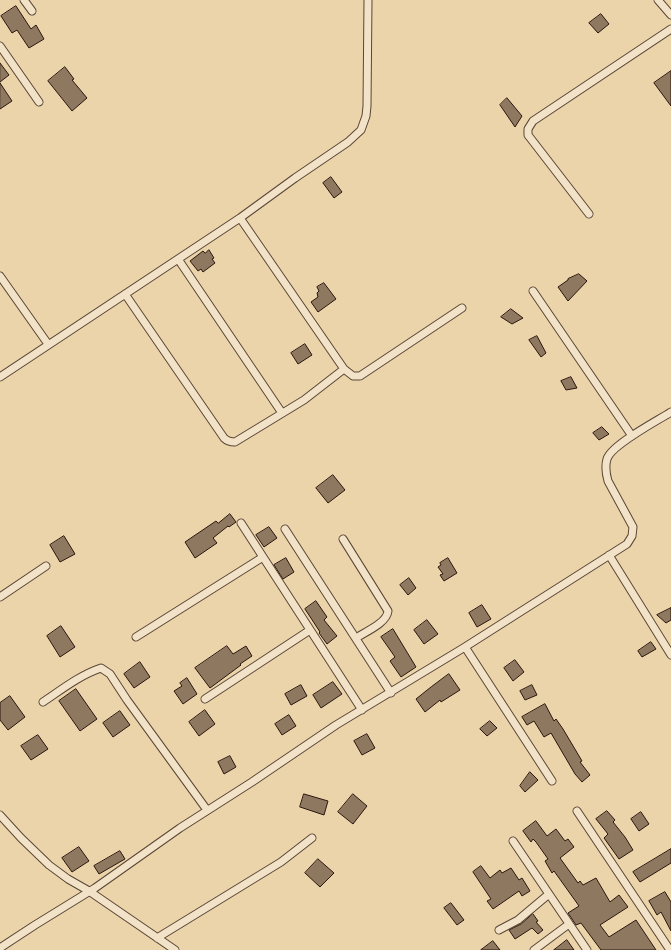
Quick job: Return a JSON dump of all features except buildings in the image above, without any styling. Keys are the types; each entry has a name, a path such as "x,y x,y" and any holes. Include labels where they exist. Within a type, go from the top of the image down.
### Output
{"street":[{"path":"24,0 32,11"},
{"path":"0,377 240,218 348,142 361,130 366,116 367,106 368,0"},
{"path":"658,0 671,15"},
{"path":"589,214 528,135 529,127 533,121 671,29"},
{"path":"0,46 39,102"},
{"path":"240,218 344,369 353,376 360,376 462,308"},
{"path":"178,259 282,413"},
{"path":"0,276 48,344"},
{"path":"533,290 632,436"},
{"path":"126,294 226,440 231,442 235,442 314,393 344,369"},
{"path":"0,948 89,891 207,810 252,782 336,725 465,647 627,544 633,531 608,481 606,474 607,458 616,447 671,412"},
{"path":"241,523 362,710"},
{"path":"285,529 391,693"},
{"path":"343,539 388,611 387,617 383,621 356,638"},
{"path":"610,556 671,655"},
{"path":"136,637 263,557"},
{"path":"0,597 46,566"},
{"path":"205,699 310,630"},
{"path":"465,647 552,781"},
{"path":"43,702 95,670 101,668 106,671 110,674 127,700 207,810"},
{"path":"577,811 670,950"},
{"path":"0,816 49,865 175,950"},
{"path":"158,938 281,862 312,838"},
{"path":"514,841 587,950"},
{"path":"499,930 518,920 549,894"},
{"path":"534,950 569,924"}]}
